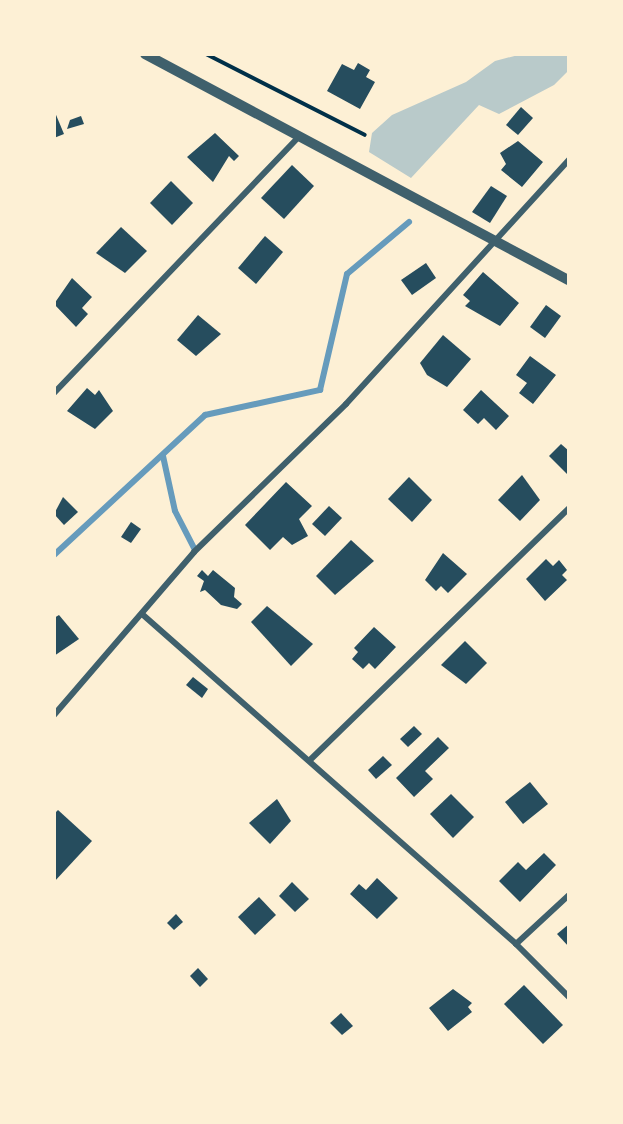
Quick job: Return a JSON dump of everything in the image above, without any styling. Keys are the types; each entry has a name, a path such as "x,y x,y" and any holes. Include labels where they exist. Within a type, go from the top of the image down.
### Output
{"street":[{"path":"145,54 494,243 569,280"},
{"path":"54,393 298,138"},
{"path":"54,715 195,552 346,404 569,160"},
{"path":"310,760 569,508"},
{"path":"142,614 516,944 569,997"},
{"path":"516,944 569,895"}],"path":[{"path":"206,54 365,135"}],"shaded area":[{"path":"522,54 569,54 569,70 554,85 499,114 479,105 411,178 369,152 372,133 392,115 466,82 495,61"}],"building":[{"path":"358,63 370,70 366,77 375,82 360,109 327,91 342,64 354,70"},
{"path":"521,107 533,118 518,135 506,125"},
{"path":"54,110 64,134 54,138"},
{"path":"81,116 84,124 67,129 70,120"},
{"path":"215,133 239,156 234,161 229,156 213,182 187,157"},
{"path":"518,141 543,162 522,187 501,170 506,164 500,153"},
{"path":"292,165 314,186 284,219 261,198"},
{"path":"171,181 193,203 172,225 150,203"},
{"path":"491,186 507,196 490,223 472,212"},
{"path":"121,227 147,251 125,273 96,253"},
{"path":"265,236 283,252 256,284 238,268"},
{"path":"426,263 436,278 412,295 401,280"},
{"path":"483,272 519,303 500,326 465,306 470,301 463,295"},
{"path":"72,278 92,297 82,308 88,314 76,327 54,304"},
{"path":"546,305 561,316 545,338 530,327"},
{"path":"198,315 221,334 196,356 177,340"},
{"path":"443,335 471,359 447,387 427,375 420,363"},
{"path":"530,356 556,375 533,404 519,393 527,383 516,375"},
{"path":"87,388 95,395 99,390 113,411 95,429 67,411"},
{"path":"481,390 509,416 496,430 484,418 478,424 463,410"},
{"path":"561,444 569,451 567,474 549,456"},
{"path":"522,475 540,500 520,521 498,500"},
{"path":"409,477 432,500 412,522 388,499"},
{"path":"286,482 312,506 299,519 308,536 292,545 283,537 270,550 245,525"},
{"path":"63,497 78,512 64,525 54,514"},
{"path":"329,506 342,518 325,536 312,524"},
{"path":"131,522 141,529 131,543 121,537"},
{"path":"351,540 374,561 335,595 316,576"},
{"path":"443,553 467,574 448,593 441,586 436,591 425,580"},
{"path":"546,559 553,566 559,560 567,570 562,575 567,580 545,601 526,579"},
{"path":"202,570 208,576 213,570 235,588 234,597 242,604 237,609 221,605 205,590 200,592 204,581 197,576"},
{"path":"267,606 313,644 291,666 251,622"},
{"path":"59,615 79,639 54,656 54,618"},
{"path":"374,627 396,647 375,669 369,663 363,669 352,659 358,652 354,648"},
{"path":"465,641 487,663 466,684 441,665"},
{"path":"193,677 208,689 202,698 186,685"},
{"path":"414,726 422,734 408,747 400,739"},
{"path":"438,737 449,748 425,771 433,779 414,797 396,778"},
{"path":"383,756 392,765 376,779 368,770"},
{"path":"530,782 548,804 523,824 505,802"},
{"path":"451,794 474,817 453,838 430,814"},
{"path":"277,799 291,821 270,844 249,823"},
{"path":"58,810 92,841 54,882 54,814"},
{"path":"544,853 556,865 520,902 499,881 518,862 526,870"},
{"path":"377,878 398,898 377,919 350,894 359,884 366,890"},
{"path":"292,882 309,899 295,912 279,896"},
{"path":"259,897 276,915 255,935 238,917"},
{"path":"176,914 183,922 174,930 167,923"},
{"path":"569,924 569,947 557,934"},
{"path":"198,968 208,979 200,987 190,976"},
{"path":"524,985 563,1025 543,1044 504,1004"},
{"path":"453,989 472,1003 468,1007 472,1012 448,1031 429,1008"},
{"path":"341,1013 353,1026 342,1035 330,1023"}],"waterway":[{"path":"54,555 205,415 320,390 347,274 409,222"},
{"path":"163,456 175,511 194,548"}]}
